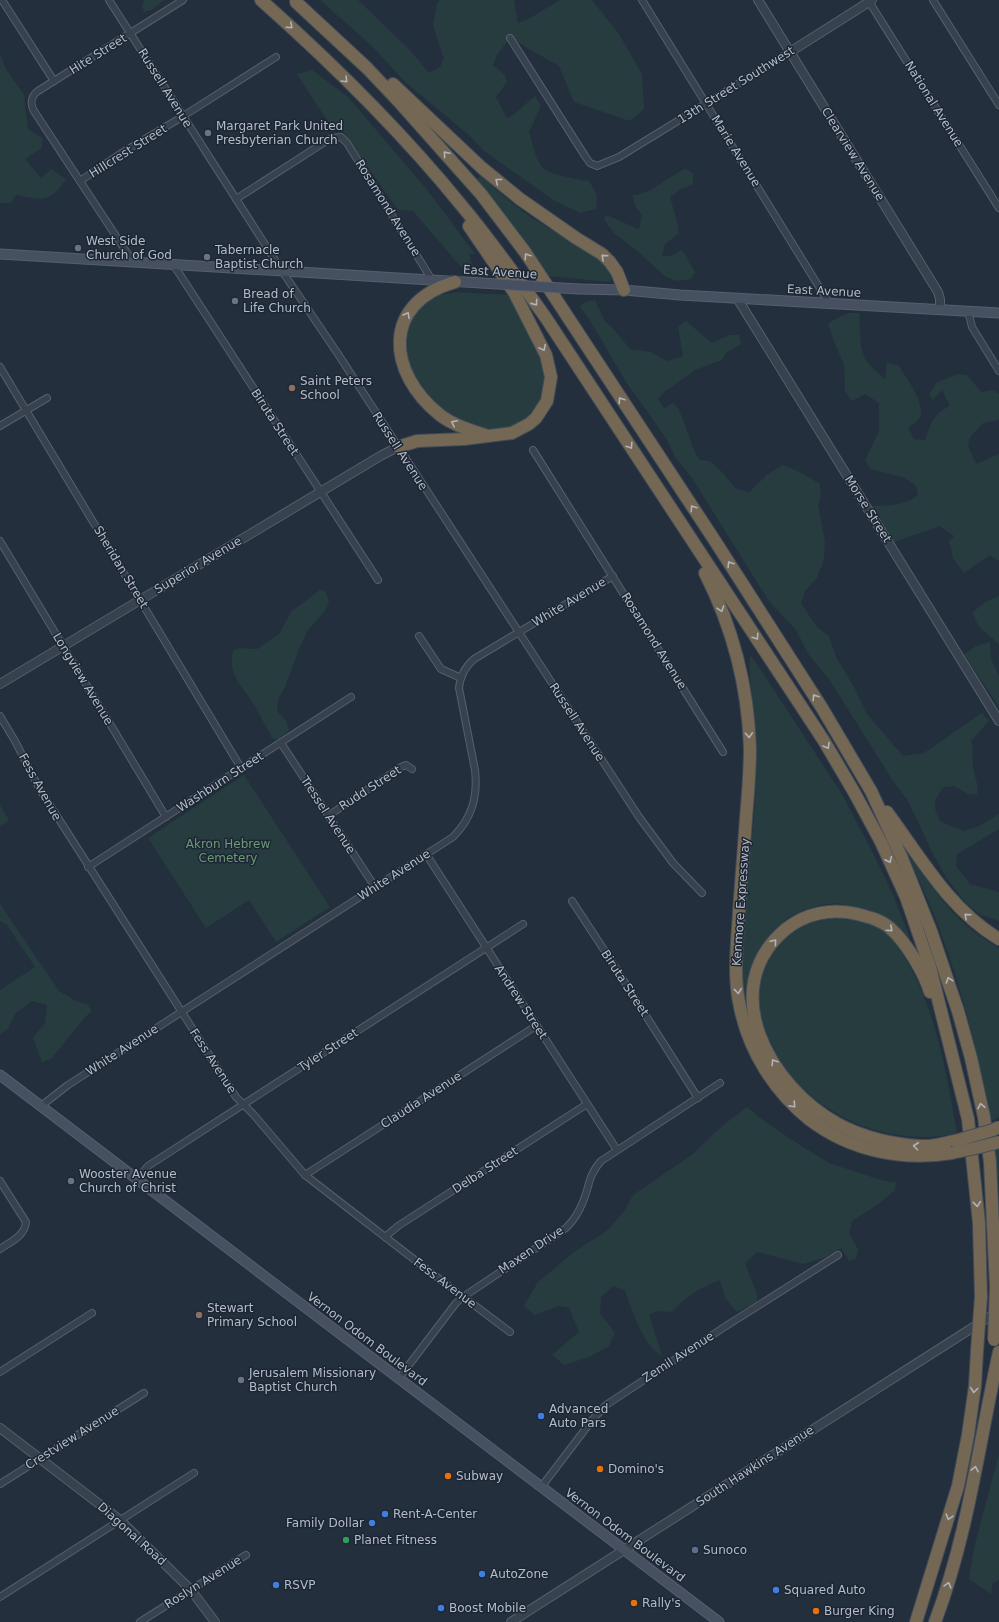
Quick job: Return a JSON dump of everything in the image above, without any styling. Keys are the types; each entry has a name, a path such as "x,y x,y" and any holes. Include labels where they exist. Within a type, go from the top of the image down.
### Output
{"highway":[{"path":"261,0 300,35 363,97 424,162 466,210 527,292 824,741 854,792 906,897 930,967 968,1119 979,1223 981,1297 975,1386 968,1435 958,1486 916,1622"},
{"path":"295,1 385,77 482,168 520,199 602,254 617,272 624,290"},
{"path":"295,1 367,68 406,109 481,194 525,252 715,541 822,708 871,790 945,894 973,921 999,939"},
{"path":"398,447 417,441 502,436 521,430 540,413 547,401 550,384 546,355 514,292 424,162"},
{"path":"455,282 423,296 412,307 406,316 402,327 400,343 401,353 412,383 427,403 449,421 470,431 490,437"},
{"name":"Kenmore Expressway","path":"680,523 717,596 738,657 745,694 748,718 750,769 736,946 736,976 739,1006 751,1044 779,1090 798,1110 817,1125 836,1137 880,1153 929,1157 953,1147"},
{"path":"871,790 901,856 931,931 958,1011 971,1058 984,1117 990,1162 996,1287 994,1340 988,1402"},
{"path":"959,1084 928,984 908,949 890,929 878,920 852,913 832,912 813,914 792,925 781,934 763,956 757,969 752,1000 754,1017 761,1040 774,1064 793,1090 812,1108 838,1124 866,1136 896,1143 923,1146 976,1148 999,1142"},
{"path":"953,1147 999,1127"},
{"path":"935,1622 948,1587 963,1528 999,1352"}],"main road":[{"name":"East Avenue","path":"0,254 999,313"},
{"name":"Vernon Odom Boulevard","path":"0,1075 719,1622"}],"street":[{"path":"2,0 54,81"},
{"name":"Russell Avenue","path":"109,0 282,271 638,817 673,862 702,893"},
{"name":"Hite Street","path":"133,262 32,108 33,96 38,91 183,0"},
{"name":"Marie Avenue","path":"642,0 829,303"},
{"name":"Clearview Avenue","path":"758,0 938,292 940,299 940,310"},
{"path":"933,0 999,105"},
{"name":"13th Street Southwest","path":"510,38 585,156 590,163 597,166 619,157 870,1"},
{"name":"National Avenue","path":"870,1 999,208"},
{"name":"Hillcrest Street","path":"80,181 120,154 276,57"},
{"name":"Rosamond Avenue","path":"236,199 331,138 338,136 343,138 389,208 432,280"},
{"name":"Biruta Street","path":"173,264 378,580"},
{"name":"Morse Street","path":"737,298 999,721"},
{"path":"968,311 972,327 999,371"},
{"name":"Sheridan Street","path":"0,367 241,768"},
{"path":"0,426 47,398"},
{"name":"Superior Avenue","path":"0,684 382,454 398,447"},
{"name":"Rosamond Avenue","path":"533,450 723,752"},
{"name":"Longview Avenue","path":"0,541 166,817"},
{"name":"White Avenue","path":"41,1106 68,1085 442,844 458,831 468,819 474,806 476,780 460,688 461,678 466,667 474,659 612,576"},
{"path":"419,636 441,669 461,678"},
{"name":"Washburn Street","path":"88,867 351,697"},
{"name":"Fess Avenue","path":"0,716 39,788 234,1094 305,1175 510,1332"},
{"name":"Tressel Avenue","path":"281,743 375,887"},
{"name":"Rudd Street","path":"328,816 401,767 406,765 412,769"},
{"name":"Andrew Street","path":"426,854 617,1150"},
{"name":"Biruta Street","path":"572,902 698,1098"},
{"name":"Tyler Street","path":"137,1180 148,1166 523,924"},
{"name":"Claudia Avenue","path":"305,1175 536,1026"},
{"name":"Maxen Drive","path":"399,1378 456,1303 566,1228 583,1203 591,1174 601,1161 720,1083"},
{"name":"Delba Street","path":"386,1237 398,1226 587,1104"},
{"path":"0,1181 26,1222 24,1231 16,1239 0,1249"},
{"name":"Zemil Avenue","path":"542,1486 593,1419 606,1405 838,1255"},
{"name":"South Hawkins Avenue","path":"510,1622 999,1310"},
{"path":"0,1372 92,1313"},
{"name":"Crestview Avenue","path":"0,1484 144,1393"},
{"name":"Diagonal Road","path":"0,1428 120,1520 191,1590 215,1622"},
{"path":"0,1597 194,1473"},
{"name":"Roslyn Avenue","path":"140,1622 246,1555"}],"green space":[{"path":"144,0 164,0 151,10 144,12 142,5"},
{"path":"320,0 358,0 410,50 429,73 440,67 444,59 433,25 437,3 440,0 514,0 518,23 530,18 560,0 592,0 619,34 642,74 644,109 630,121 574,102 559,66 510,38 497,55 493,65 504,74 507,82 496,97 507,118 513,115 535,96 541,106 529,132 538,161 544,169 553,173 589,181 597,195 596,209 580,213 553,200 484,151 470,136 405,82 372,46"},
{"path":"0,55 6,69 24,95 28,129 42,138 42,148 25,159 41,178 51,169 66,179 55,192 45,198 33,198 16,195 11,203 0,203"},
{"path":"312,70 348,97 428,191 475,254 469,254 474,270 460,266 413,211 398,210 342,130 331,125 297,74"},
{"path":"685,169 693,173 693,184 681,189 670,197 678,225 678,234 665,244 662,256 671,256 682,250 695,272 691,279 677,281 666,277 635,249 615,234 607,224 604,217 609,216 638,229 640,227 642,215 636,207 632,195 646,192"},
{"path":"481,176 532,218 595,256 605,265 613,276 610,282 547,276 476,179"},
{"path":"457,292 511,295 541,355 546,385 540,405 536,413 515,428 488,431 449,417 421,390 406,362 405,335 415,308 433,296"},
{"path":"595,300 604,320 612,327 630,349 650,352 667,361 683,356 678,327 686,321 712,343 730,335 739,335 741,344 727,352 722,360 695,370 665,391 658,399 664,408 674,403 681,415 700,460 710,461 722,472 735,488 749,492 768,474 783,465 804,474 820,484 821,497 818,504 825,541 824,559 817,578 805,591 801,603 817,627 829,636 836,657 854,687 867,714 903,756 924,753 982,713 989,721 971,741 977,783 977,795 968,794 954,786 944,787 936,800 935,807 941,822 964,831 979,826 999,814 999,829 957,854 956,866 970,884 999,892 999,921 979,914 965,902 947,879 933,854 908,801 893,781 829,679 809,655 796,630 768,600 692,478 675,457 667,440 628,385 589,319 579,306 588,301"},
{"path":"849,313 859,313 862,351 865,359 870,365 885,379 887,363 899,366 914,391 921,406 921,412 918,420 908,428 914,439 925,440 933,420 940,412 950,406 942,390 933,400 929,395 936,383 957,374 967,375 981,392 994,390 999,394 999,420 983,423 970,437 968,446 976,464 999,454 999,561 990,555 964,573 953,558 949,541 954,536 940,526 894,542 871,506 901,503 913,499 918,495 916,486 905,478 871,469 865,460 879,431 879,403 865,394 852,401 845,391 844,365 828,324"},
{"path":"320,590 324,591 327,595 329,602 324,612 308,630 299,649 285,687 278,700 277,711 286,721 289,730 279,739 273,739 255,706 234,674 232,667 233,651 239,648 257,649 279,634 291,612"},
{"path":"999,596 999,644 979,627 972,613 985,602"},
{"path":"990,642 991,659 999,676 999,707 964,655 976,646"},
{"path":"751,655 842,794 894,897 910,938 907,939 884,917 869,910 836,903 821,905 789,917 777,928 759,949 751,971 745,1008 742,984 742,948 756,774 756,730 751,690"},
{"name":"Akron Hebrew Cemetery","path":"244,775 330,907 276,942 249,900 206,928 148,838"},
{"path":"0,805 9,821 0,826"},
{"path":"909,854 938,895 954,914 973,931 999,948 999,1117 991,1121 972,1033 960,990 942,935 907,855"},
{"path":"0,904 59,991 76,1001 87,1004 92,1011 86,1016 51,1059 42,1062 33,1038 45,1023 47,1005 32,1001 15,1014 8,1029 0,1034 0,990 35,967 7,925 0,921"},
{"path":"826,918 842,918 868,923 880,928 895,942 914,974 931,1017 938,1040 949,1086 957,1133 928,1137 898,1135 869,1128 842,1116 816,1100 795,1079 777,1055 762,1022 758,1003 761,977 768,961 778,946 798,930 810,923"},
{"path":"747,1107 792,1140 829,1163 884,1181 896,1182 895,1190 877,1205 852,1221 849,1234 858,1249 856,1259 849,1261 841,1248 826,1257 803,1264 757,1252 745,1263 757,1294 757,1302 737,1312 725,1298 720,1280 705,1286 694,1293 672,1312 658,1311 649,1314 662,1356 655,1351 644,1336 625,1290 613,1286 601,1297 600,1313 615,1333 609,1346 589,1357 564,1365 552,1355 579,1332 569,1308 559,1306 535,1315 524,1306 538,1282 574,1252 608,1230 625,1210 633,1195 693,1154 722,1126"},
{"path":"999,1147 999,1189 994,1149"},
{"path":"999,1454 999,1580 993,1583 991,1594 969,1579 974,1548"}],"place":[{"name":"Margaret Park United Presbyterian Church","path":"208,133"},
{"name":"West Side Church of God","path":"78,248"},
{"name":"Tabernacle Baptist Church","path":"207,257"},
{"name":"Bread of Life Church","path":"235,301"},
{"name":"Saint Peters School","path":"292,388"},
{"name":"Wooster Avenue Church of Christ","path":"71,1181"},
{"name":"Stewart Primary School","path":"199,1315"},
{"name":"Jerusalem Missionary Baptist Church","path":"241,1380"},
{"name":"Advanced Auto Pars","path":"541,1416"},
{"name":"Domino's","path":"600,1469"},
{"name":"Subway","path":"448,1476"},
{"name":"Rent-A-Center","path":"385,1514"},
{"name":"Family Dollar","path":"372,1523"},
{"name":"Planet Fitness","path":"346,1540"},
{"name":"Sunoco","path":"695,1550"},
{"name":"AutoZone","path":"482,1574"},
{"name":"RSVP","path":"276,1585"},
{"name":"Squared Auto","path":"776,1590"},
{"name":"Rally's","path":"634,1603"},
{"name":"Boost Mobile","path":"441,1608"},
{"name":"Burger King","path":"816,1611"}]}
